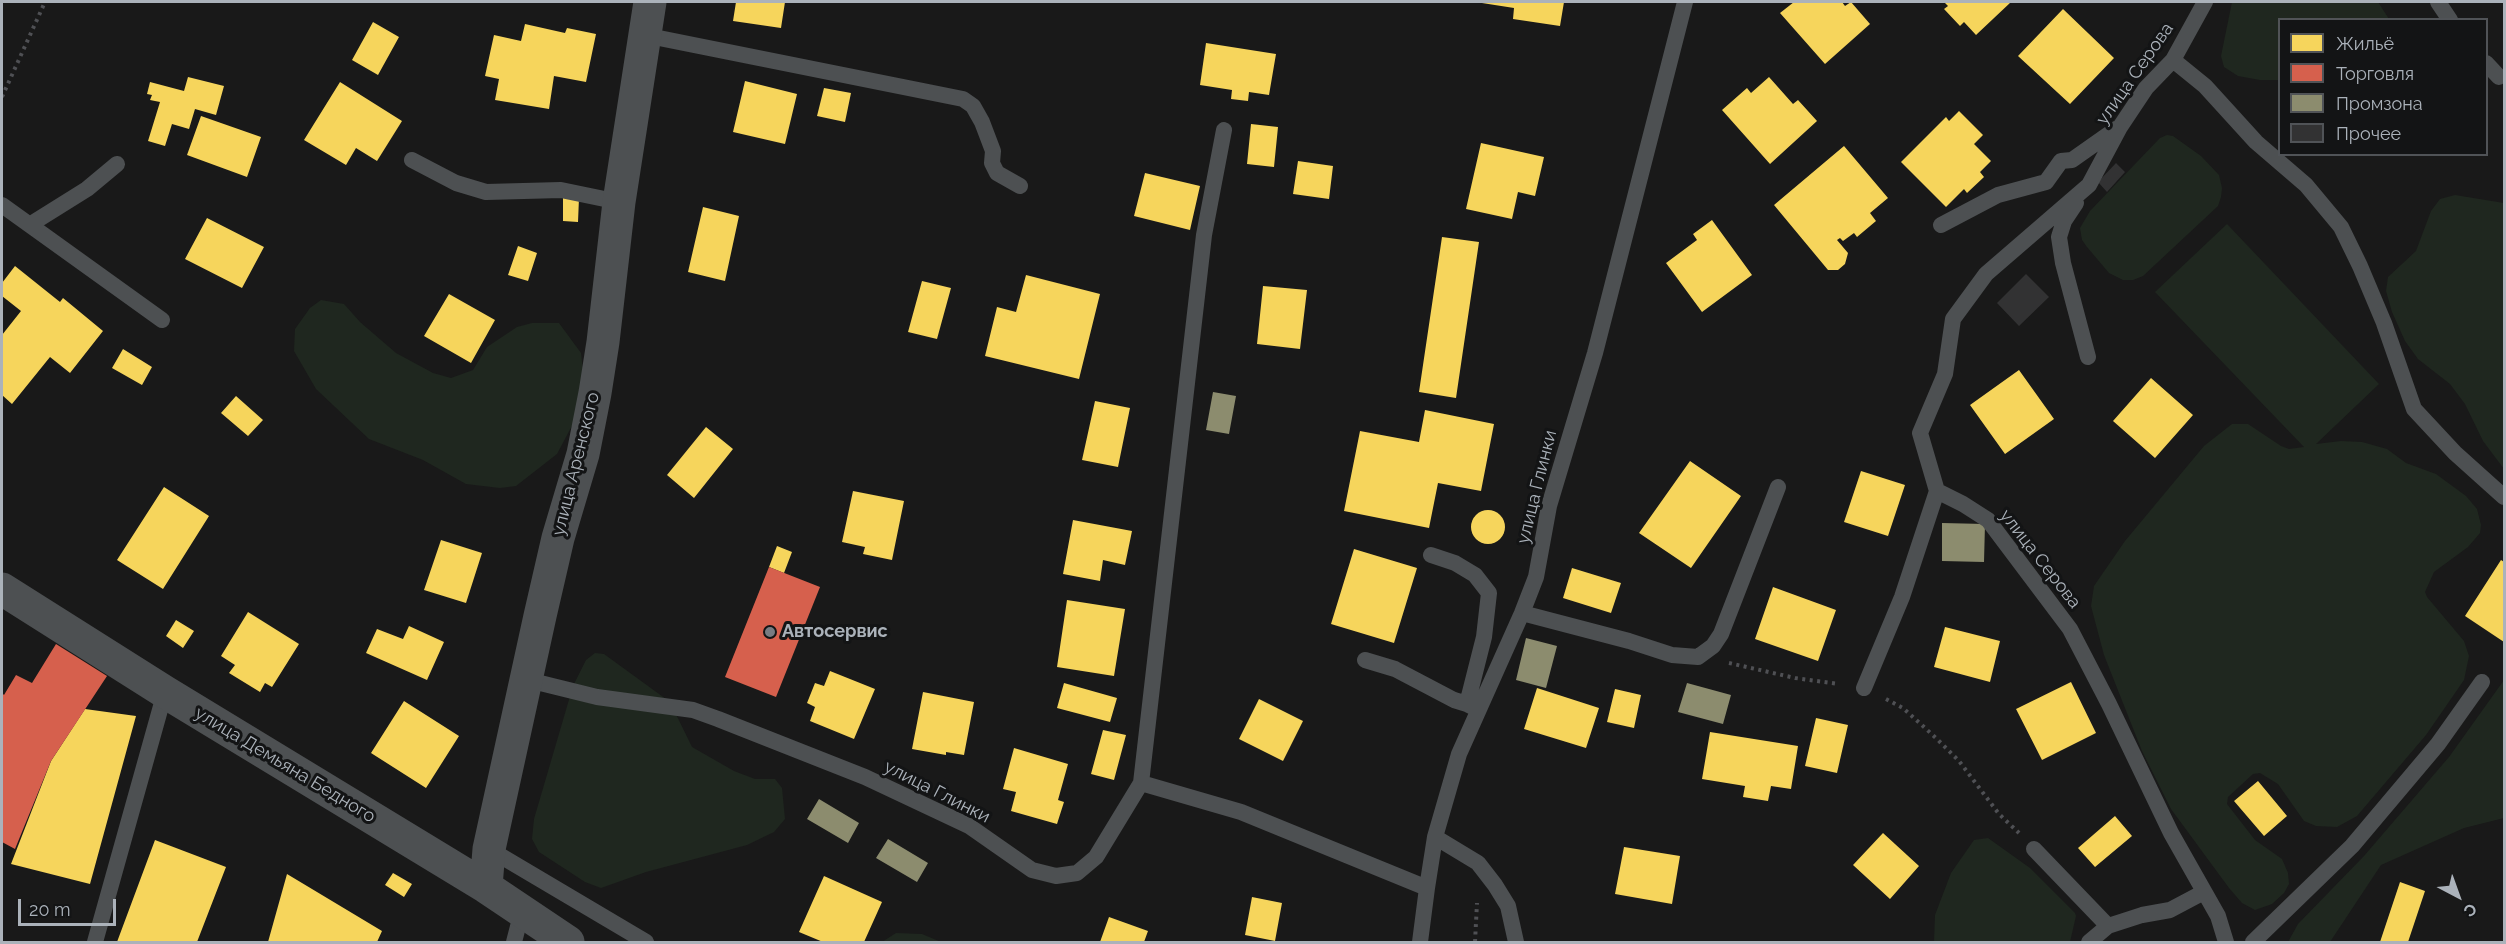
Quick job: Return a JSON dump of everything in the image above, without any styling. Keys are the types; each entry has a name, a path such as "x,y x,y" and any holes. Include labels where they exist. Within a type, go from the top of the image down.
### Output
{"street":[{"name":"улица Аренского","path":"486,887 489,849 528,680 540,616 558,538 583,453 595,393 619,202 650,2"},
{"name":"улица Демьяна Бедного","path":"2,589 165,692 486,887 568,942"}],"lane":[{"name":"улица Глинки","path":"1420,942 1435,837 1472,706 1522,614 1536,577 1549,506 1595,353 1685,2"},
{"name":"улица Серова","path":"2205,2 2173,60 2146,88 2120,127 2088,185 1986,274 1953,319 1945,374 1920,433 1937,491 1988,520 2070,629 2171,833 2218,916 2226,942"},
{"path":"2438,2 2449,18"},
{"path":"644,35 963,99 973,106 982,122 993,151 992,163 997,173 1020,186"},
{"path":"2173,60 2205,86 2256,142 2306,185 2341,227 2384,323 2414,409 2455,453 2505,497"},
{"path":"2488,64 2499,77"},
{"path":"1941,225 1998,195 2046,182 2061,161 2072,160 2120,127"},
{"name":"улица Глинки","path":"528,680 597,696 693,710 718,718 865,777 969,826 1032,870 1056,876 1077,873 1096,857 1141,783 1204,235 1224,130"},
{"path":"412,160 456,183 486,192 561,190 619,202"},
{"path":"31,224 87,189 117,164"},
{"path":"2088,185 2064,221 2059,237 2062,263 2088,357"},
{"path":"2,206 31,224 162,320"},
{"path":"1522,614 1629,641 1672,655 1698,657 1713,646 1721,634 1778,487"},
{"path":"1864,688 1902,597 1937,491"},
{"path":"1365,660 1395,669 1454,700 1472,706 1489,593 1475,575 1455,563 1431,555"},
{"path":"2253,942 2352,846 2438,744 2482,682"},
{"path":"95,942 165,692"},
{"path":"1141,783 1241,812 1427,888"},
{"path":"1435,837 1478,864 1495,885 1508,906 1516,942"},
{"path":"489,849 646,942"},
{"path":"2034,849 2108,926"},
{"path":"2089,942 2108,926 2142,915 2170,910 2204,892"},
{"path":"514,942 522,911"}],"path":[{"path":"2,97 45,2"},
{"path":"1698,657 1795,678 1864,688 1903,708 1959,761 1999,814 2034,849"}],"shaded area":[{"path":"2232,2 2378,2 2388,18 2278,18 2278,80 2238,76 2224,67 2221,56"},
{"path":"2167,135 2173,136 2201,156 2219,175 2222,188 2221,197 2218,206 2143,276 2133,280 2123,280 2109,273 2087,247 2082,240 2080,228 2090,211 2160,138"},
{"path":"2455,195 2504,203 2504,469 2483,441 2465,404 2450,384 2418,359 2405,341 2392,312 2386,291 2388,277 2416,251 2431,211 2440,199"},
{"path":"2227,224 2379,384 2316,444 2341,441 2362,442 2387,449 2406,463 2436,474 2466,496 2477,509 2481,525 2480,533 2468,547 2434,572 2425,592 2464,641 2469,656 2464,680 2426,735 2357,816 2337,827 2316,826 2304,821 2278,784 2260,773 2253,774 2228,797 2227,804 2255,840 2282,859 2288,873 2289,884 2284,893 2272,904 2255,910 2242,903 2229,888 2171,809 2142,751 2104,655 2091,606 2094,586 2125,541 2204,446 2232,424 2248,424 2289,449 2304,447 2155,292"},
{"path":"321,300 344,304 360,322 396,353 433,373 451,378 473,370 487,347 517,327 532,323 559,323 581,353 584,378 575,420 557,454 516,486 500,488 466,484 423,460 369,439 316,389 294,351 295,329 310,308"},
{"path":"595,653 604,654 670,702 692,747 734,771 755,779 775,779 782,788 785,819 774,832 747,845 646,872 601,888 585,882 539,852 532,839 534,819 573,686 586,660"},
{"path":"2504,680 2504,818 2464,828 2381,865 2330,942 2288,942 2298,924 2364,856 2449,757"},
{"path":"1988,838 2030,868 2075,913 2070,942 1934,942 1935,915 1951,873 1974,840"},
{"path":"896,933 922,934 941,942 882,942"}],"building: Жильё":[{"path":"736,2 785,2 781,28 733,21"},
{"path":"1482,2 1564,2 1560,26 1513,19 1514,8"},
{"path":"1794,2 1842,2 1845,6 1851,2 1870,24 1825,64 1780,13"},
{"path":"1944,2 2011,2 1976,35 1964,22 1960,26 1944,9 1948,6"},
{"path":"2063,9 2114,58 2070,104 2018,56"},
{"path":"373,22 399,37 378,75 352,60"},
{"path":"525,24 565,33 567,28 596,34 586,82 554,76 549,109 495,100 499,79 485,76 494,35 521,41"},
{"path":"1206,43 1276,54 1269,95 1249,92 1248,101 1231,99 1232,90 1200,85"},
{"path":"188,77 224,86 216,115 195,109 189,129 172,124 165,146 148,141 160,102 150,100 152,95 147,94 150,82 184,91"},
{"path":"1769,77 1793,104 1798,100 1817,121 1770,164 1722,110 1747,88 1751,93"},
{"path":"745,81 797,94 785,144 733,132"},
{"path":"340,82 402,121 377,161 356,148 346,165 304,140"},
{"path":"824,88 851,93 845,122 817,116"},
{"path":"1959,111 1983,135 1974,144 1991,161 1980,172 1984,177 1967,193 1964,189 1946,207 1901,162 1946,117 1949,121"},
{"path":"201,116 261,137 247,177 187,155"},
{"path":"1251,124 1278,127 1274,167 1247,164"},
{"path":"1481,143 1544,157 1535,196 1518,192 1512,219 1466,209"},
{"path":"1844,146 1888,198 1870,213 1876,221 1857,237 1854,233 1843,241 1840,238 1837,240 1848,253 1845,264 1838,270 1828,270 1774,205"},
{"path":"1298,161 1333,166 1329,199 1293,194"},
{"path":"1145,173 1200,186 1190,230 1134,216"},
{"path":"563,198 579,198 578,222 563,221"},
{"path":"703,207 739,216 725,281 688,272"},
{"path":"207,218 264,247 242,288 185,259"},
{"path":"1712,220 1752,275 1702,312 1666,263 1697,240 1693,234"},
{"path":"1442,237 1479,242 1456,398 1419,392"},
{"path":"518,246 537,253 528,281 508,275"},
{"path":"15,266 60,302 63,298 103,331 70,373 50,357 12,404 2,395 2,335 21,311 2,296 2,283"},
{"path":"1026,275 1100,294 1079,379 985,356 997,307 1016,312"},
{"path":"922,281 951,288 937,339 908,332"},
{"path":"1263,286 1307,290 1300,349 1257,344"},
{"path":"449,294 495,320 471,363 424,336"},
{"path":"123,349 152,367 142,385 112,368"},
{"path":"2019,370 2054,419 2005,454 1970,405"},
{"path":"2151,378 2193,415 2155,458 2113,421"},
{"path":"236,396 263,420 248,436 221,413"},
{"path":"1095,401 1130,408 1118,467 1082,460"},
{"path":"1425,410 1494,424 1481,491 1438,483 1429,528 1344,511 1360,431 1419,442"},
{"path":"706,427 733,449 694,498 667,475"},
{"path":"1690,461 1741,496 1691,568 1639,533"},
{"path":"1861,471 1905,485 1888,536 1844,522"},
{"path":"164,487 209,516 163,589 117,560"},
{"path":"853,491 904,501 892,560 863,554 865,547 842,542"},
{"path":"1488,510 1500,515 1505,527 1500,539 1488,544 1476,539 1471,527 1476,515"},
{"path":"1073,520 1132,531 1125,565 1103,560 1100,581 1063,574"},
{"path":"441,540 482,553 466,603 424,590"},
{"path":"777,546 792,552 784,573 769,567"},
{"path":"1354,549 1417,568 1394,643 1331,624"},
{"path":"2501,560 2504,562 2504,642 2465,616"},
{"path":"1572,568 1621,583 1611,613 1563,598"},
{"path":"1773,587 1836,610 1818,661 1755,639"},
{"path":"1067,600 1125,609 1114,676 1057,667"},
{"path":"248,612 299,644 272,687 265,683 260,692 229,673 235,665 221,656"},
{"path":"176,620 194,631 183,648 166,636"},
{"path":"409,626 444,642 427,680 366,653 377,629 403,639"},
{"path":"1945,627 2000,641 1990,682 1934,667"},
{"path":"830,671 875,689 854,739 810,721 815,707 807,703 815,683 824,686"},
{"path":"2071,682 2096,733 2042,760 2016,709"},
{"path":"1064,683 1117,698 1110,722 1057,708"},
{"path":"1537,688 1599,708 1586,748 1524,729"},
{"path":"1615,689 1641,695 1634,728 1607,722"},
{"path":"923,692 974,702 964,755 946,752 946,755 912,749"},
{"path":"1259,699 1303,721 1283,761 1239,739"},
{"path":"404,701 459,736 426,788 371,753"},
{"path":"85,709 136,716 90,884 11,864 51,761"},
{"path":"1816,718 1848,725 1837,773 1805,766"},
{"path":"1103,730 1126,735 1114,780 1091,774"},
{"path":"1710,732 1798,746 1791,789 1771,786 1768,801 1743,797 1745,786 1702,779"},
{"path":"1014,748 1068,764 1058,800 1064,802 1057,824 1011,811 1016,792 1003,789"},
{"path":"2258,781 2287,816 2264,836 2234,801"},
{"path":"2115,816 2132,836 2095,867 2078,848"},
{"path":"1883,833 1919,866 1890,899 1853,865"},
{"path":"155,840 226,867 197,942 117,942"},
{"path":"1624,847 1680,856 1672,904 1615,894"},
{"path":"393,873 412,884 404,897 385,885"},
{"path":"287,874 382,931 377,942 268,942"},
{"path":"824,876 882,902 864,942 823,942 799,932"},
{"path":"2400,882 2425,891 2408,942 2380,942"},
{"path":"1252,897 1282,903 1275,941 1245,935"},
{"path":"1109,917 1148,931 1144,942 1100,942"}],"building: Торговля":[{"path":"769,567 820,587 776,697 725,677"},
{"path":"56,644 107,676 51,761 15,849 2,842 2,693 4,695 16,675 32,683"}],"building: Промзона":[{"path":"1213,392 1236,396 1229,434 1206,430"},
{"path":"1942,523 1985,524 1984,562 1942,561"},
{"path":"1526,638 1557,646 1546,688 1516,680"},
{"path":"1687,683 1731,695 1723,724 1678,712"},
{"path":"819,799 859,823 848,843 807,819"},
{"path":"888,839 928,863 917,882 876,858"}],"building: Прочее":[{"path":"2116,163 2125,172 2107,192 2098,182"},
{"path":"2026,274 2049,297 2019,326 1997,303"}],"place":[{"name":"Автосервис","path":"770,632"}]}
